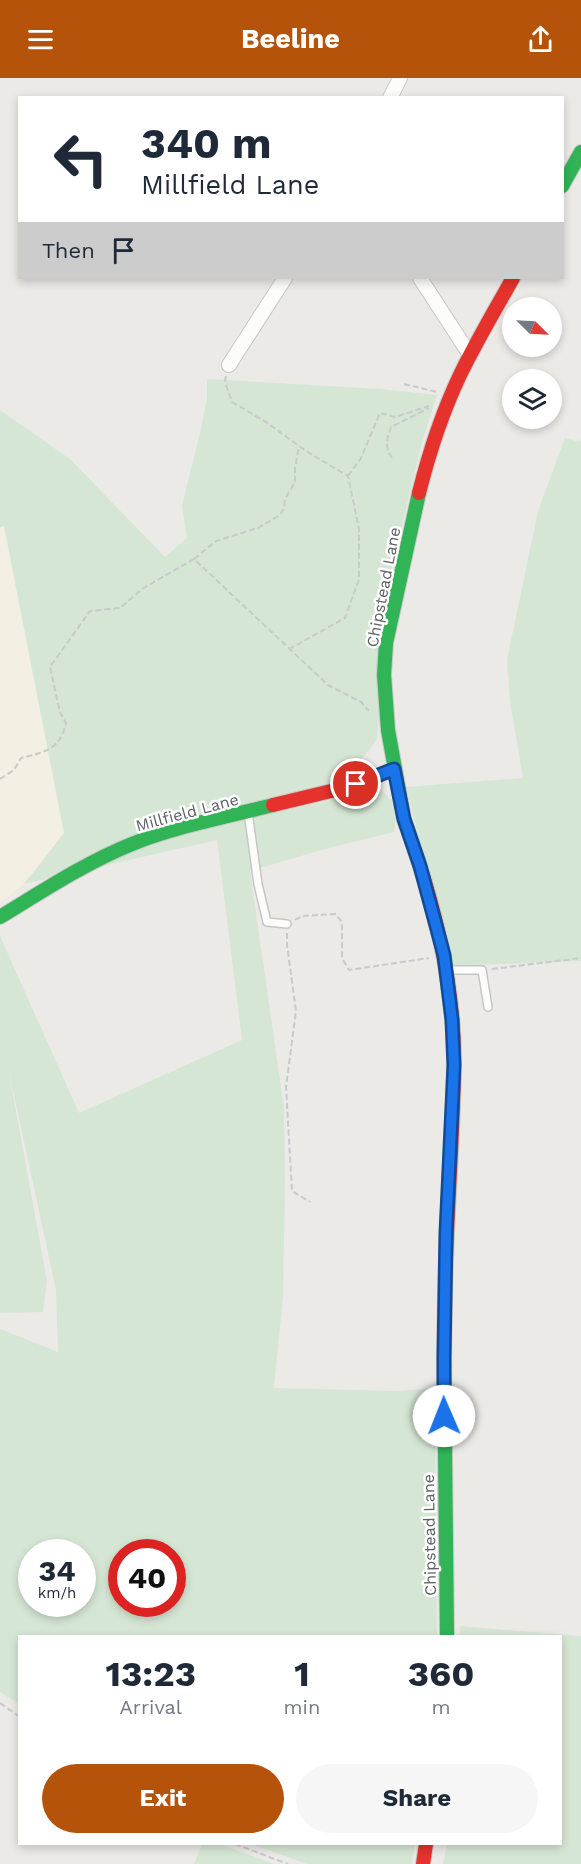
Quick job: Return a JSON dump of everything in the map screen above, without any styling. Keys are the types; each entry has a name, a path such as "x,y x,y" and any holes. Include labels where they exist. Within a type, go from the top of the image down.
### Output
{"street":[{"path":"391,96 400,78"},
{"path":"564,182 581,152"},
{"path":"229,365 284,279"},
{"path":"421,279 470,355"},
{"name":"Chipstead Lane","path":"447,1635 444,1357 446,1233 454,1065 452,1020 444,955 420,866 404,819 394,769 388,730 384,675 386,643 426,464 439,424 470,355 512,279"},
{"name":"Millfield Lane","path":"0,917 79,868 133,844 197,824 356,784 394,769"},
{"path":"423,1864 426,1845"}],"lane":[{"path":"248,812 258,884 267,922 287,924"},
{"path":"446,970 482,970 488,1007"}],"path":[{"path":"229,365 225,382 232,402 348,476 360,529 359,579 345,618 290,649"},
{"path":"404,384 451,396"},
{"path":"348,476 361,458 380,413 395,417 434,405 391,427 386,442 387,452 392,458"},
{"path":"0,779 14,770 21,758 51,750 64,734 66,723 60,712 51,667 90,611 120,608 142,589 194,559 216,541 258,528 280,515 285,499 296,482 295,468 299,446"},
{"path":"194,559 328,685 361,702 388,730"},
{"path":"310,1202 292,1191 286,1087 296,1011 287,945 287,924 302,916 335,914 342,922 342,958 349,970 444,955"},
{"path":"482,970 581,958"},
{"path":"0,1703 18,1716"},
{"path":"238,1845 288,1864"}],"shaded area":[{"path":"4,526 89,848 24,884 0,903 0,527"}],"green space":[{"path":"207,379 380,389 437,395 422,443 388,583 391,584 377,739 348,778 297,808 379,789 390,798 395,807 394,832 250,871 284,1108 283,1296 274,1388 399,1391 435,1388 437,1635 18,1635 18,1703 0,1692 0,1329 58,1352 56,1290 8,1067 47,1281 43,1312 0,1313 0,936 79,1113 242,1040 217,840 24,884 64,833 4,526 0,527 0,410 70,459 165,557 187,538 182,505 200,434 207,397"},
{"path":"565,438 579,442 581,439 581,961 452,966 406,787 523,778 510,702 507,660 538,511"},
{"path":"460,1626 581,1636 581,1864 443,1864 447,1845 562,1845 562,1635 460,1635"},
{"path":"202,1845 223,1845 274,1864 194,1864"},
{"path":"254,1845 415,1845 412,1864 307,1864"}],"traffic: fast":[{"path":"564,182 581,152"},
{"path":"417,857 404,819 388,730 384,675 386,643 419,493"},
{"path":"0,917 48,887 132,844 184,827 273,805"},
{"path":"445,1296 447,1635"}],"traffic: jam":[{"path":"419,493 436,433 453,389 472,350 512,279"},
{"path":"273,805 356,785 394,769"},
{"path":"417,857 439,934 449,987 454,1041 445,1296"},
{"path":"423,1864 426,1845"}],"route":[{"path":"356,784 394,769 404,819 420,866 444,955 452,1020 454,1065 446,1233 444,1416"}]}
